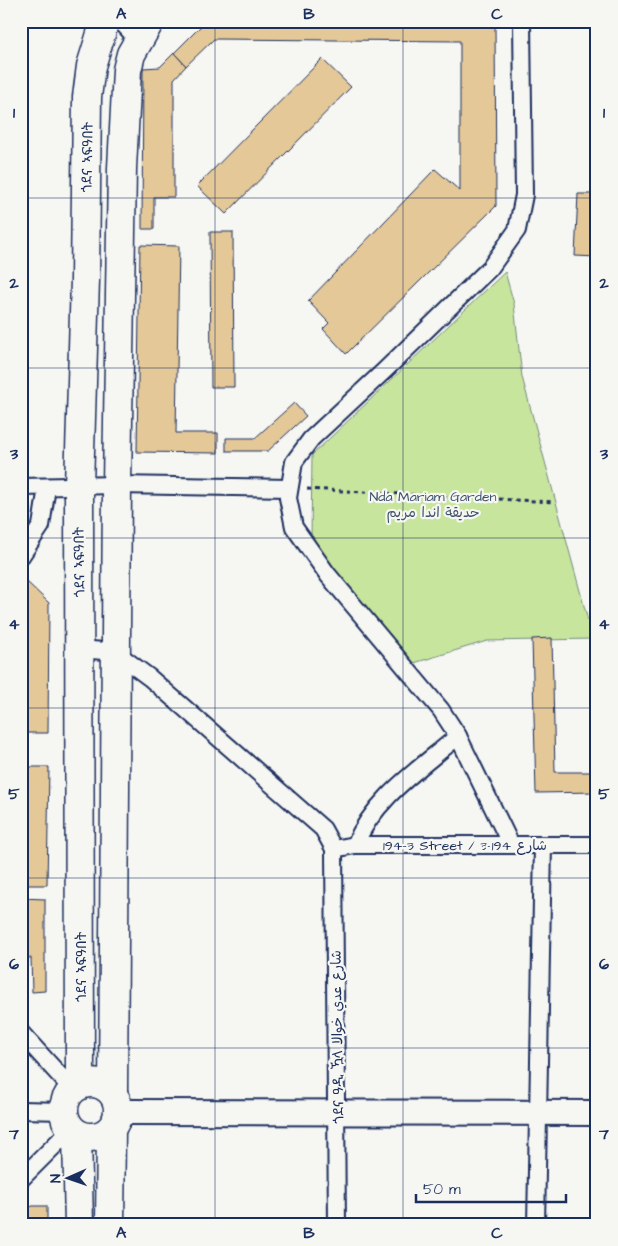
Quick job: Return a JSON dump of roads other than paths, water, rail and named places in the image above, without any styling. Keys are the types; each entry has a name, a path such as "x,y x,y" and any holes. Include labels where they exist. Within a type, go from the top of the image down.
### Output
{"highway":[{"name":"ጎደና ኣፍዓበት","path":"79,1225 73,1110 80,796 79,486 85,279 87,97 91,66 101,31"},
{"path":"110,1225 114,1112 116,485 123,141 127,70 137,33"},
{"path":"85,279 120,279"},
{"path":"80,796 114,797"},
{"path":"97,1084 114,1112 94,1138 73,1110 97,1084"}],"street":[{"path":"511,845 458,736 441,710 328,575 294,527 289,512 289,488 294,462 311,439 490,268 517,230 524,195 522,21"},
{"path":"21,487 47,488 116,485 289,488"},
{"path":"21,556 41,526 47,488"},
{"path":"80,649 115,652 150,678 323,829 334,849"},
{"path":"355,845 363,825 377,806 458,736"},
{"name":"194-3 Street / شارع 194-3","path":"334,849 355,845 597,845"},
{"path":"536,1225 542,845"},
{"name":"ጎደና ዓዲ ዃላ شارع عدي خوالا","path":"334,849 338,1114 337,1225"},
{"path":"21,1033 73,1110"},
{"path":"21,1110 73,1110"},
{"path":"21,1179 73,1110"},
{"path":"114,1112 338,1114 597,1113"}],"park label":[{"name":"Nda Mariam Garden حديقة اندا مريم","path":"433,504"}]}
